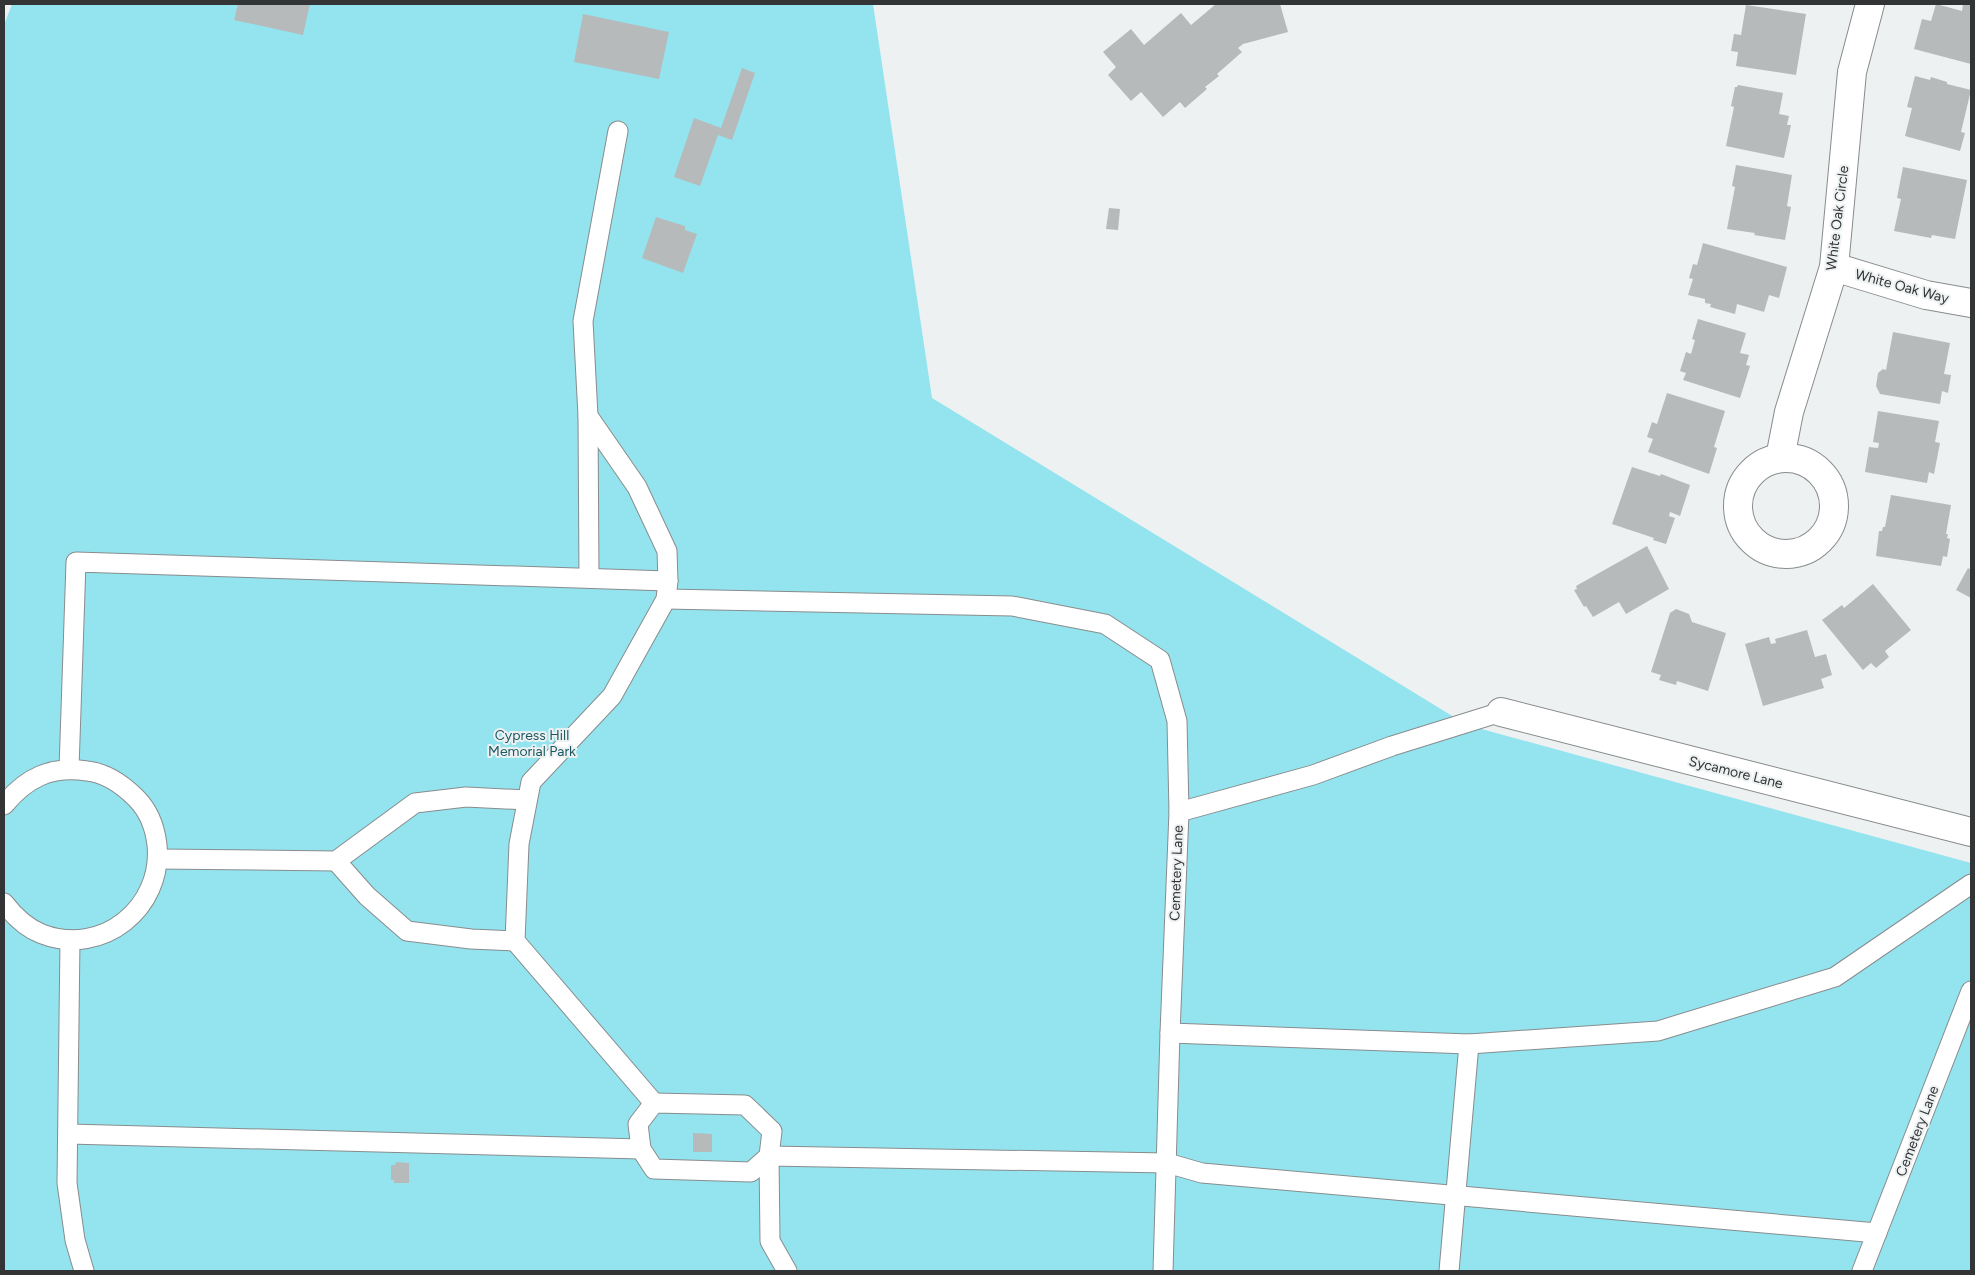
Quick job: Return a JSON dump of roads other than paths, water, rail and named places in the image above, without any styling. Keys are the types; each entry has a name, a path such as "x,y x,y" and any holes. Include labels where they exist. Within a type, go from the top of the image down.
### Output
{"street":[{"name":"White Oak Circle","path":"1780,458 1790,412 1834,267 1852,72 1870,4"},
{"name":"White Oak Way","path":"1834,267 1926,295 1971,303"},
{"name":"Sycamore Lane","path":"1501,712 1971,832"}],"lane":[{"path":"589,578 588,416 583,321 618,130"},
{"path":"588,416 638,487 667,551 667,590 612,696 531,782 519,844 515,940 654,1103 745,1105 772,1131 768,1156 770,1241 786,1271"},
{"path":"69,768 76,562 589,578 667,590 1012,606 1105,624 1160,660 1177,721 1179,812"},
{"name":"Cemetery Lane","path":"1164,1271 1170,1033 1179,812 1313,776 1392,746 1501,712"},
{"path":"4,805 16,790 41,774 69,768 98,772 123,785 143,805 155,831 158,859 153,885 140,908 120,926 96,937 70,940 41,934 16,919 4,903"},
{"path":"158,859 336,861 414,803 466,797 528,800"},
{"path":"336,861 367,896 406,932 471,940 515,940"},
{"path":"1170,1033 1469,1044 1658,1031 1835,977 1971,884"},
{"path":"70,940 67,1183 75,1240 84,1271"},
{"name":"Cemetery Lane","path":"1862,1271 1971,991"},
{"path":"1449,1271 1469,1044"},
{"path":"654,1103 638,1124 641,1149 654,1169 751,1172 768,1156 1167,1163 1202,1173 1877,1233"},
{"path":"69,1134 641,1149"}],"park label":[{"name":"Cypress Hill Memorial Park","path":"532,744"}]}
